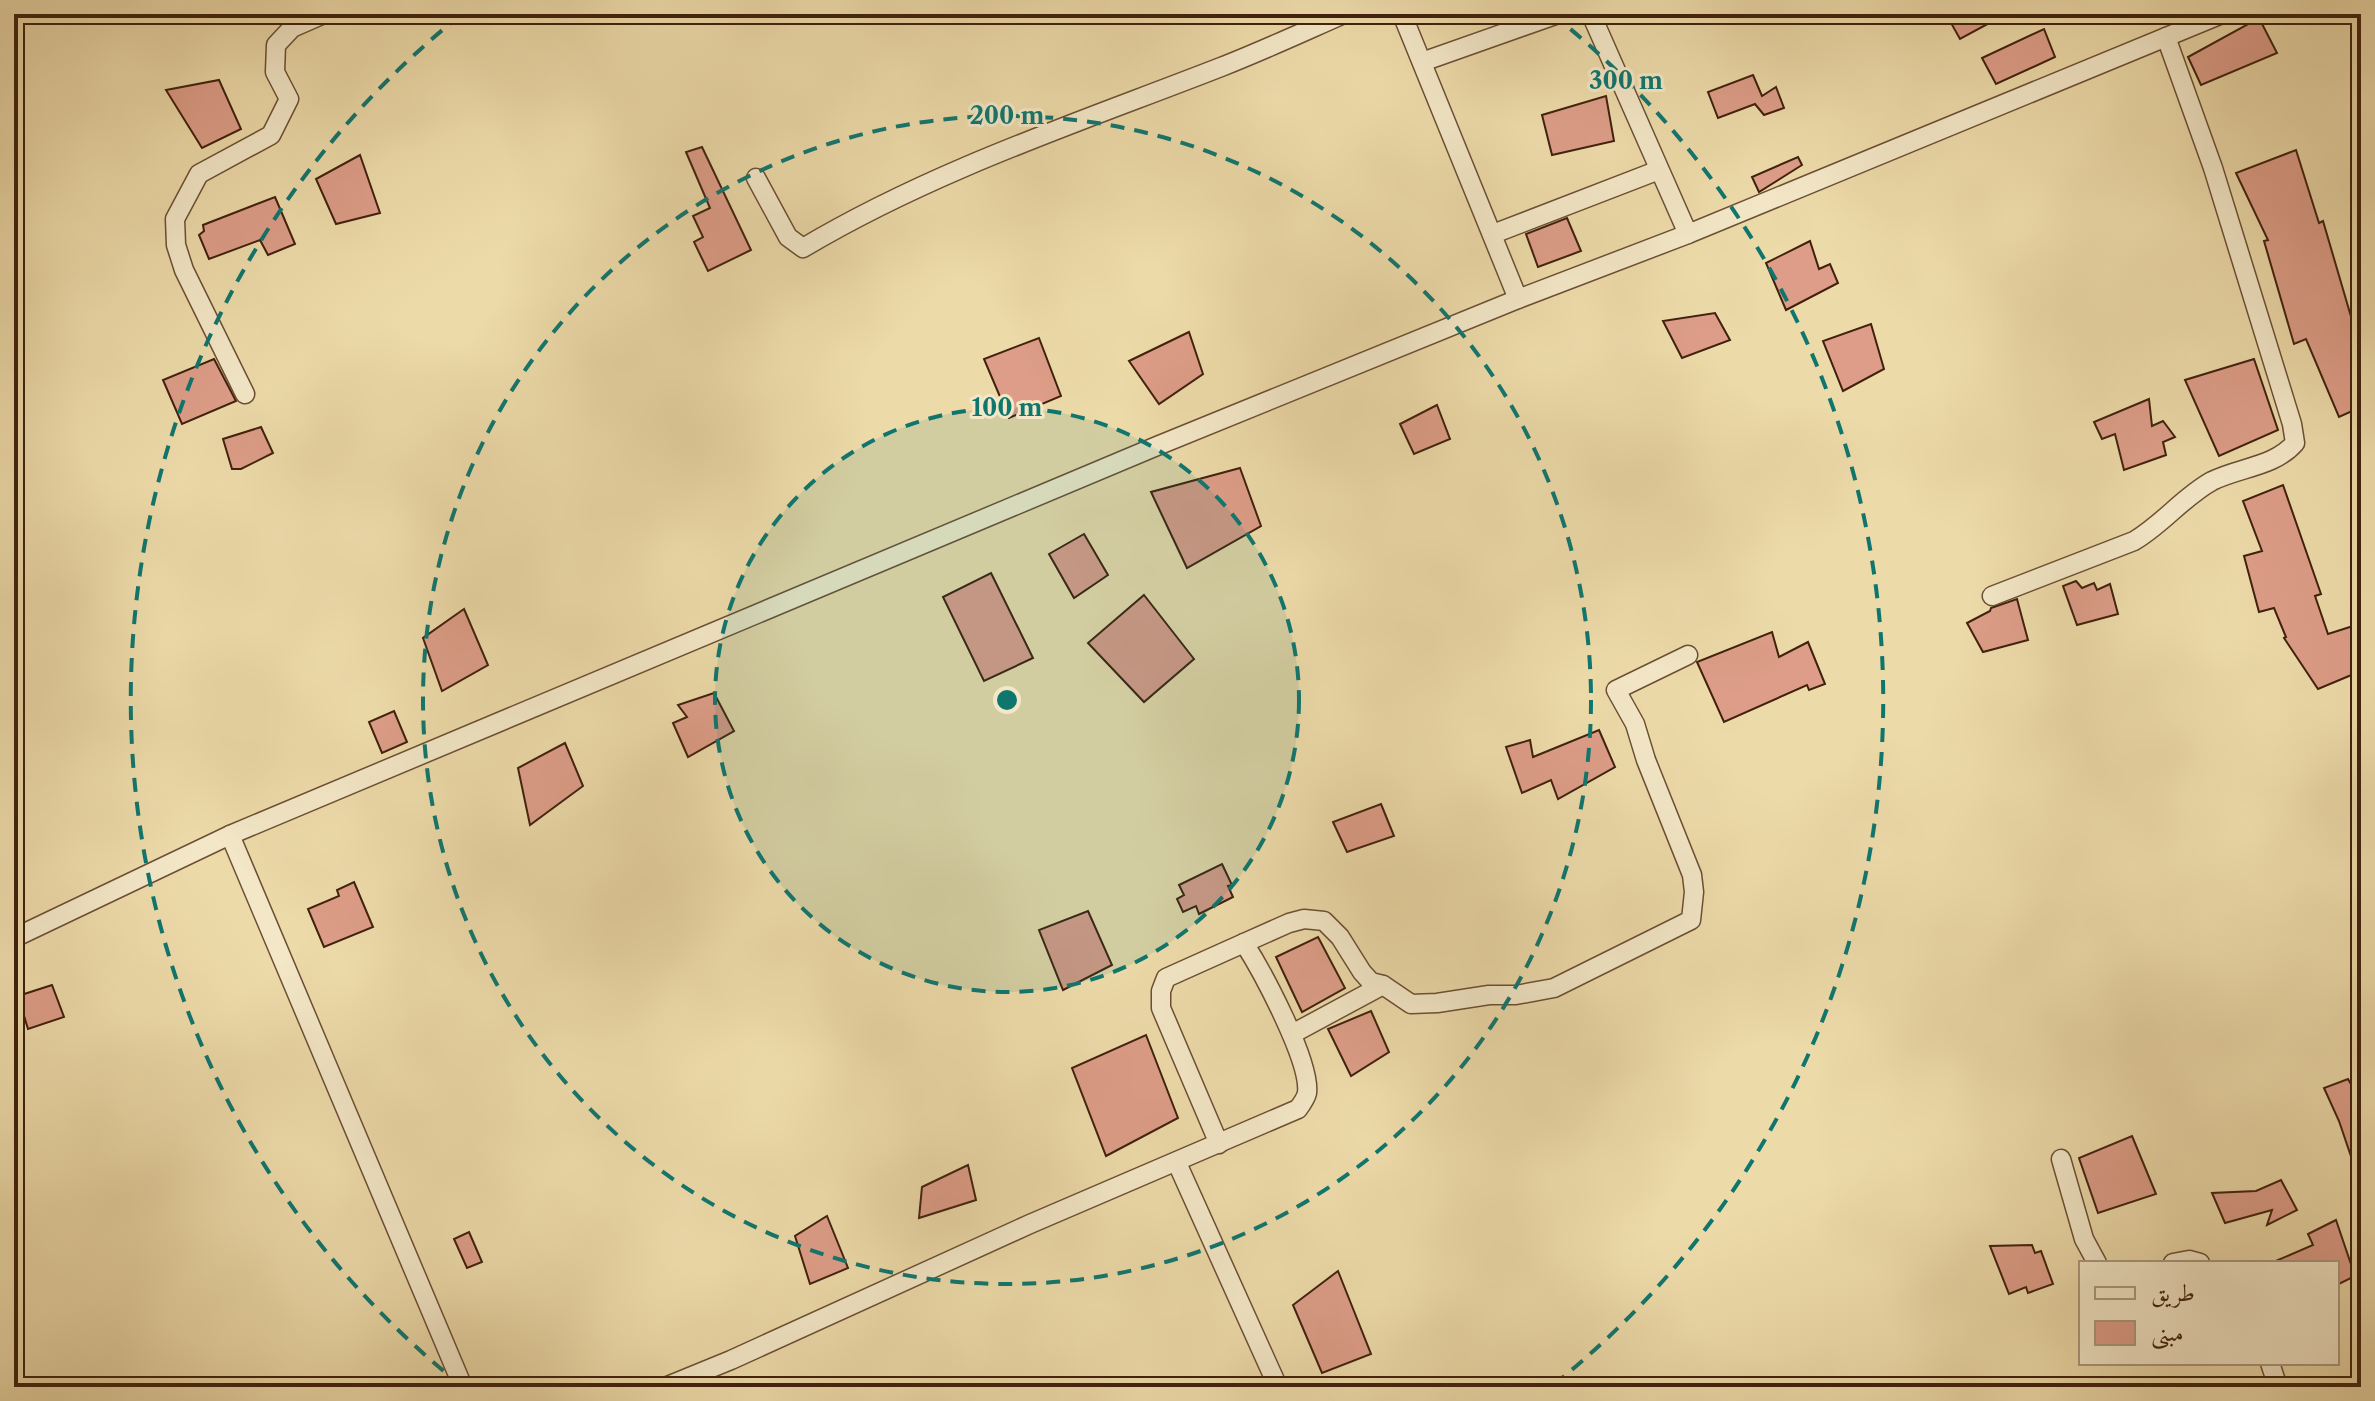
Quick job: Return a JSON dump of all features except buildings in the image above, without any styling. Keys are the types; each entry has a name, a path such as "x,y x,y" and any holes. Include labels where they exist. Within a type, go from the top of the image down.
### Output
{"street":[{"path":"245,394 184,270 176,245 175,219 199,174 271,135 289,99 275,72 276,45 292,28 324,14"},
{"path":"756,178 788,237 803,248 921,186 1096,113 1224,66 1344,14"},
{"path":"1402,14 1518,299"},
{"path":"1422,62 1558,14"},
{"path":"1591,14 1688,234"},
{"path":"14,938 230,835 1157,446 1518,299 1688,234 2222,14"},
{"path":"1992,596 2134,541 2154,529 2192,494 2215,480 2285,455 2295,443 2292,424 2213,168 2166,37"},
{"path":"1493,234 1659,170"},
{"path":"1219,1144 1161,1008 1161,991 1166,978 1304,919 1324,921 1340,937 1371,982 1383,985 1411,1004 1516,995 1554,988 1691,920 1692,875 1646,760 1635,724 1616,690 1688,655"},
{"path":"230,835 463,1387"},
{"path":"665,1387 1030,1224 1298,1109 1307,1093 1292,1034 1244,943"},
{"path":"1292,1034 1383,985"},
{"path":"2061,1159 2084,1239 2096,1261"},
{"path":"1177,1163 1278,1387"},
{"path":"2271,1365 2278,1387"}]}
